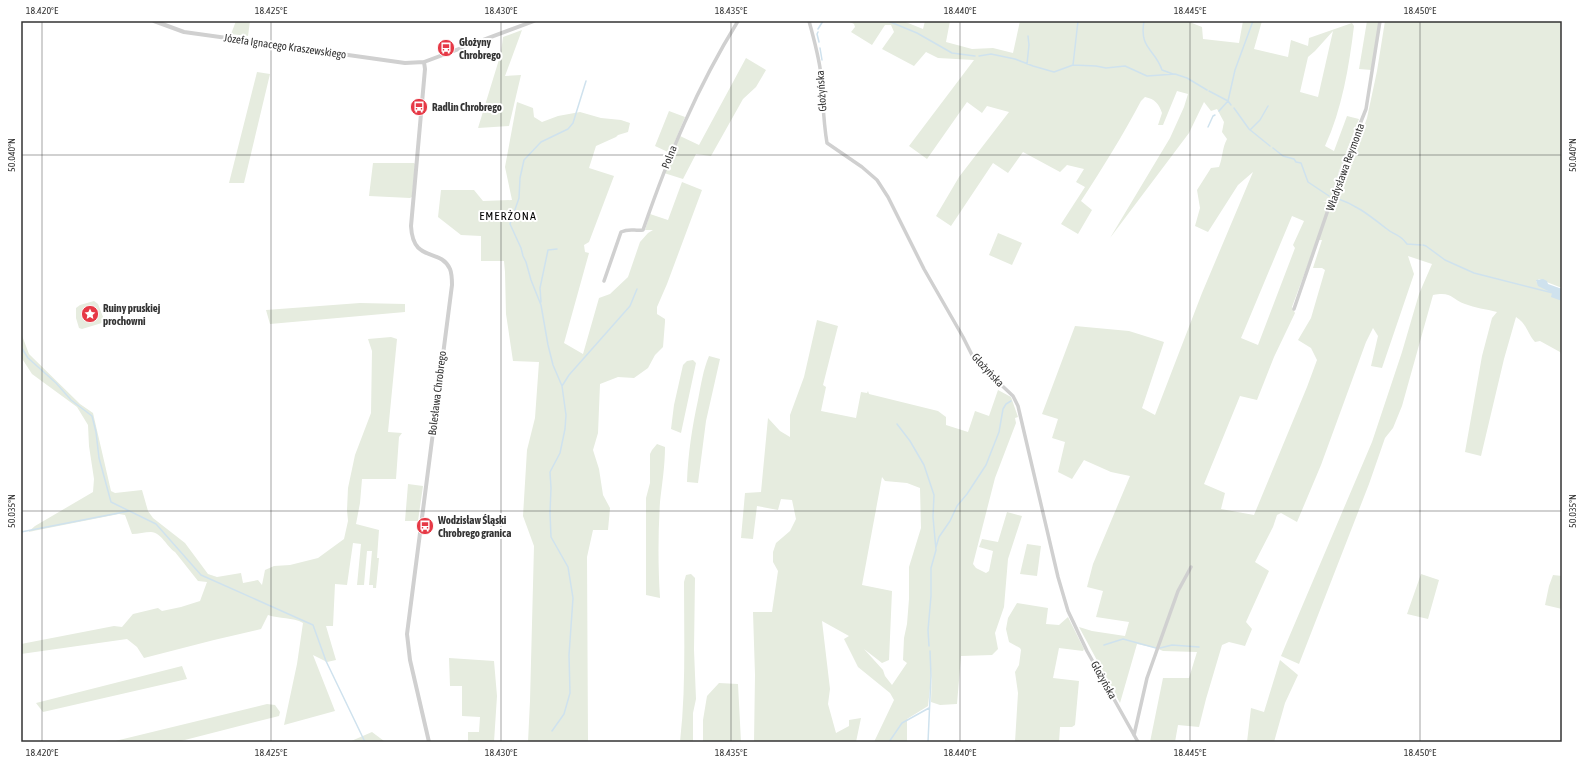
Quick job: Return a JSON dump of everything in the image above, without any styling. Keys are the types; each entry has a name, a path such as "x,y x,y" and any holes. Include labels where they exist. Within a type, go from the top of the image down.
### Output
{"street":[{"name":"Józefa Ignacego Kraszewskiego","path":"154,21 184,32 396,63 424,62 534,21"},
{"name":"Polna","path":"604,281 621,232 628,228 637,231 643,230 678,136 704,79 738,21"},
{"name":"Głożyńska","path":"809,21 817,51 821,75 823,122 827,143 862,166 877,180 888,197 924,269 964,337 972,355 978,363 1012,396 1018,406 1058,577 1068,611 1087,651 1138,742"},
{"name":"Władysława Reymonta","path":"1294,309 1342,169 1366,109 1380,21"},
{"name":"Bolesława Chrobrego","path":"424,62 425,69 411,226 412,236 419,249 439,259 447,265 451,274 452,285 407,634 410,660 429,742"},
{"path":"1134,735 1147,678 1178,591 1191,567"}],"shaded area":[{"path":"236,21 250,21 248,36 231,34"},
{"path":"848,21 903,21 923,29 925,21 950,21 946,42 972,49 993,48 1013,53 1020,21 1191,21 1192,23 1202,27 1203,39 1239,43 1243,21 1262,21 1254,49 1288,57 1291,40 1308,46 1309,38 1352,23 1354,26 1344,88 1336,117 1325,146 1334,151 1347,116 1359,119 1339,171 1332,200 1322,202 1335,201 1339,196 1367,118 1377,71 1385,21 1562,21 1562,288 1539,279 1536,282 1562,289 1562,357 1560,352 1540,341 1535,342 1525,326 1516,317 1504,359 1481,456 1465,452 1482,356 1492,318 1497,312 1460,302 1448,295 1433,295 1402,406 1393,428 1385,438 1369,484 1299,664 1281,656 1372,442 1402,352 1419,294 1432,264 1408,256 1414,274 1382,368 1371,366 1378,336 1373,328 1366,342 1321,465 1297,522 1281,513 1277,515 1273,527 1255,562 1269,571 1246,622 1252,629 1245,646 1229,642 1222,645 1199,727 1178,725 1175,742 1150,742 1163,678 1189,678 1197,652 1163,651 1137,644 1120,703 1079,627 1092,631 1125,636 1129,622 1096,617 1103,591 1087,587 1093,564 1130,476 1111,472 1084,460 1072,479 1058,472 1065,442 1052,438 1058,419 1042,414 1075,326 1129,331 1164,342 1142,408 1155,415 1202,293 1253,172 1238,185 1208,232 1195,226 1200,208 1197,190 1211,168 1219,167 1227,139 1222,132 1224,122 1217,109 1211,111 1204,102 1189,133 1110,238 1170,138 1184,107 1188,94 1177,91 1163,125 1158,125 1162,113 1156,102 1145,97 1141,101 1112,152 1081,201 1092,210 1078,234 1061,224 1085,187 1076,182 1084,169 1067,165 1060,172 1023,152 1008,173 993,163 951,226 936,216 959,177 1009,112 987,106 982,113 967,102 927,159 909,146 974,60 938,58 926,52 914,66 882,49 894,32 891,25 885,25 872,45 851,32 855,27 854,24","holes":["1333,31 1318,97 1300,92 1308,57","1292,216 1304,221 1293,245 1295,248 1258,345 1241,338","1317,240 1322,240 1313,268 1322,268 1325,270 1311,318 1298,340 1311,348 1317,360 1307,387 1254,515 1221,509 1225,493 1204,484 1240,396 1257,400 1274,357 1295,313 1292,307"]},
{"path":"1367,21 1379,21 1372,70 1359,69"},
{"path":"522,30 505,76 521,75 509,126 478,128 501,53 503,37"},
{"path":"746,58 766,70 756,87 743,99 711,156 696,154 683,179 664,173 680,136 699,145"},
{"path":"257,72 270,74 244,183 229,183"},
{"path":"517,102 533,108 534,117 542,122 558,116 580,112 601,118 621,120 630,123 628,132 618,135 596,146 589,168 614,176 589,242 584,245 585,252 589,253 564,343 583,354 599,298 610,294 628,277 640,242 653,230 645,230 650,214 668,220 682,182 702,190 657,307 657,314 665,319 663,347 655,355 648,368 634,378 618,377 600,384 598,433 593,450 599,469 603,495 610,508 608,530 593,530 587,557 588,742 528,742 534,546 523,516 527,450 535,418 539,362 513,361 506,314 504,261 481,261 481,236 461,235 438,217 441,190 474,190 483,201 512,200 505,167"},
{"path":"669,111 685,117 670,153 655,146"},
{"path":"373,163 414,163 412,197 369,196"},
{"path":"998,233 1022,243 1012,265 989,255"},
{"path":"94,301 98,304 105,322 82,329 79,328 76,318 76,308 80,305"},
{"path":"360,303 405,304 405,312 270,324 266,310"},
{"path":"817,320 838,326 823,385 826,387 821,411 856,418 861,392 867,393 868,391 869,394 938,411 946,417 946,425 968,432 975,411 989,416 998,390 1011,397 1018,417 1015,418 1016,423 995,478 973,564 976,568 986,573 989,571 993,551 979,547 982,539 998,542 1007,512 1022,516 1008,559 1004,607 995,633 998,649 992,655 961,656 957,704 940,705 931,702 932,670 928,706 907,719 907,742 874,742 894,700 890,693 858,667 844,639 849,636 822,621 830,689 828,704 836,733 849,726 849,720 861,718 856,742 754,742 755,675 753,612 772,612 778,571 773,562 773,552 776,543 790,531 796,519 792,500 781,499 778,510 757,506 753,539 741,538 745,493 761,492 768,418 780,431 790,437 790,415 804,377","holes":["882,477 885,481 907,483 920,488 921,528 909,567 909,599 903,660 907,663 892,685 885,676 883,670 864,649 882,663 889,660 892,591 862,585"]},
{"path":"21,333 29,354 80,404 93,413 111,491 115,493 142,490 148,511 153,518 185,543 208,574 217,577 241,573 243,583 258,580 262,585 265,570 274,566 290,565 318,558 344,539 348,521 348,488 355,455 371,413 372,351 368,339 391,337 397,339 388,432 402,433 399,437 396,479 362,479 356,524 379,530 377,558 379,558 376,588 373,588 373,585 369,585 372,551 367,551 364,585 357,585 361,544 353,543 347,585 335,584 333,626 326,626 336,660 327,662 313,655 335,711 284,725 297,664 303,623 268,615 261,629 144,658 137,647 127,639 21,654 21,644 114,626 122,627 133,614 158,608 162,611 200,601 207,582 198,581 175,552 158,534 151,532 132,534 125,515 119,514 28,532 35,526 93,492 94,479 89,446 88,425 77,407 32,374 21,357"},
{"path":"709,356 720,359 706,421 698,483 687,482 689,451 694,420 702,378"},
{"path":"693,360 696,363 681,433 671,429 674,405 683,365 687,361"},
{"path":"657,444 665,447 659,526 660,598 646,595 646,498 650,483 650,454"},
{"path":"408,484 423,486 418,521 405,521"},
{"path":"1027,544 1041,546 1037,576 1020,574"},
{"path":"691,574 695,578 694,650 696,699 693,713 693,742 680,742 684,682 684,582 686,575"},
{"path":"1421,574 1439,580 1428,619 1407,614"},
{"path":"1553,575 1562,576 1562,609 1545,605"},
{"path":"1017,603 1048,608 1046,624 1059,625 1068,617 1084,649 1083,651 1059,648 1053,678 1079,681 1075,725 1072,727 1060,727 1059,742 1015,742 1018,693 1015,672 1019,665 1021,650 1009,642 1006,629 1008,618"},
{"path":"449,658 494,661 497,696 494,742 468,742 468,732 479,732 480,717 462,716 462,686 450,686"},
{"path":"1280,660 1298,675 1285,703 1274,742 1247,742 1251,708 1264,712"},
{"path":"182,666 187,679 43,712 36,703"},
{"path":"719,683 738,684 741,742 703,742 703,720 707,696"},
{"path":"267,704 275,705 280,712 279,716 177,742 111,742"},
{"path":"372,732 387,742 349,742"}],"water":[{"path":"1543,279 1547,281 1548,284 1562,289 1562,301 1551,297 1552,293 1538,286 1536,280"}],"waterway":[{"path":"818,29 823,21"},
{"path":"888,21 917,33 952,53 975,56"},
{"path":"1073,65 1078,21"},
{"path":"1144,21 1144,38 1148,48 1156,57 1162,70 1173,74"},
{"path":"1219,111 1228,101 1235,70 1253,21"},
{"path":"818,32 819,42"},
{"path":"1027,64 1029,45 1028,36"},
{"path":"820,48 822,60"},
{"path":"979,56 991,54 1015,59 1054,72 1073,65 1106,68 1125,66 1147,76 1175,74 1187,78 1207,90"},
{"path":"552,731 564,714 570,693 569,655 573,598 568,567 551,537 550,513 550,472 560,453 566,415 562,386 553,365 541,305 521,248 510,224 519,198 520,178 524,160 541,142 568,129 573,123 586,81"},
{"path":"1209,91 1228,101 1231,105"},
{"path":"1250,130 1260,120 1268,106"},
{"path":"1234,108 1249,129 1270,146"},
{"path":"1208,127 1213,116 1215,115"},
{"path":"1273,148 1283,156 1301,163 1308,182 1329,196"},
{"path":"1336,198 1363,211 1402,238 1407,244 1421,245"},
{"path":"1423,245 1445,260 1474,273 1553,293"},
{"path":"541,302 540,288 548,250 557,249"},
{"path":"562,386 569,375 630,306 637,289"},
{"path":"21,347 28,358 56,383 71,400 92,416 96,432 99,458 111,502 156,524 201,575 313,625 326,661 365,742"},
{"path":"936,547 939,537 950,521 957,506 967,494 986,465 999,432 1003,409 1006,404 1011,401"},
{"path":"897,424 910,441 924,465 934,495 933,517 936,550 931,568 931,596 928,630 929,646"},
{"path":"21,532 129,511"},
{"path":"1104,645 1123,639 1156,648"},
{"path":"1160,648 1172,645 1199,647"},
{"path":"928,742 931,676 930,651"},
{"path":"889,742 902,723 929,708"}],"place":[{"name":"Głożyny Chrobrego","path":"446,48"},
{"name":"Radlin Chrobrego","path":"419,107"},
{"name":"Ruiny pruskiej prochowni","path":"90,314"},
{"name":"Wodzisław Śląski Chrobrego granica","path":"425,526"}],"district":[{"name":"EMERŻONA","path":"508,216"}]}
